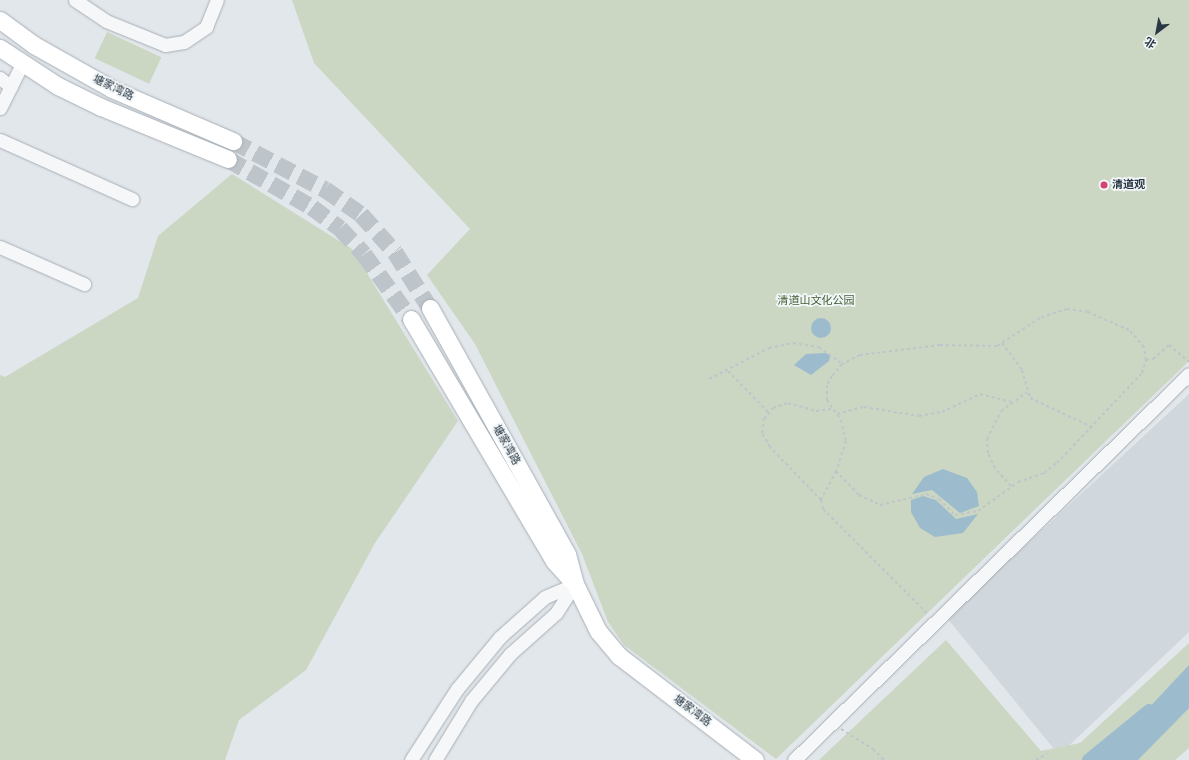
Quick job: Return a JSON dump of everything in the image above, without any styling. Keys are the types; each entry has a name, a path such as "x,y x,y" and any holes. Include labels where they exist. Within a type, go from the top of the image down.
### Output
{"main road":[{"name":"塘家湾路","path":"0,20 34,45 112,89 233,142"},
{"name":"塘家湾路","path":"0,48 22,64 101,107 228,159"},
{"name":"塘家湾路","path":"430,308 567,554 575,584 598,631 618,656 755,760"},
{"name":"塘家湾路","path":"411,319 554,561 575,584"}],"street":[{"path":"75,0 106,21 165,45 184,42 206,27 217,0"},
{"path":"0,108 22,64"},
{"path":"0,78 11,86"},
{"path":"0,140 132,199"},
{"path":"0,247 84,284"},
{"path":"794,760 1189,374"},
{"path":"412,760 457,689 500,637 545,597 575,584"},
{"path":"435,760 471,701 510,654 556,613 575,584"}],"path":[{"path":"821,500 836,471 846,441 845,430 832,408 827,385 842,364 860,355 940,345 1002,343 1040,318 1067,309 1088,312 1129,330 1144,347 1146,360 1142,373 1092,426 1044,474 1011,486 987,506 961,516 926,494 888,505 870,502 836,471"},
{"path":"709,379 728,371 769,348 793,343 819,348 842,364"},
{"path":"1002,343 1022,370 1027,392 1040,405 1092,426"},
{"path":"1146,360 1153,359 1169,345 1189,362"},
{"path":"728,371 769,413"},
{"path":"1011,486 995,468 988,453 987,439 1001,410 1010,402 1027,392"},
{"path":"836,414 864,407 919,416 942,412 980,394 1010,402"},
{"path":"832,408 816,411 788,403 769,413 764,419 762,433 770,447 821,500 824,509 935,621"},
{"path":"832,723 873,749 884,760"},
{"path":"1036,760 1047,754"}],"shaded area":[{"path":"1189,394 1189,632 1059,755 947,618"}],"green space":[{"name":"清道山文化公园","path":"292,0 1189,0 1189,361 776,759 624,645 608,622 582,554 475,344 427,275 470,229 314,63"},
{"path":"107,32 161,57 149,84 95,58"},
{"path":"232,174 352,249 458,421 375,543 306,670 239,720 225,760 0,760 0,375 5,377 138,298 158,236"},
{"path":"946,640 1041,751 1080,743 1189,643 1189,748 1175,760 819,760"}],"water":[{"path":"821,318 828,321 831,328 828,335 821,338 814,335 811,328 814,321"},
{"path":"826,353 830,356 829,361 811,375 794,365 806,354"},
{"path":"943,469 967,478 977,492 979,506 960,513 932,490 912,494 924,477"},
{"path":"923,496 936,500 956,519 978,514 963,533 935,537 920,528 911,512 911,500"},
{"path":"1189,665 1189,708 1138,760 1094,760 1114,745"}],"waterway":[{"path":"1088,760 1149,710"}],"tunnel":[{"path":"233,141 325,189 361,214 395,252 430,308"},
{"path":"228,159 312,207 340,228 364,254 411,319"}],"place":[{"name":"清道观","path":"1104,185"}]}
